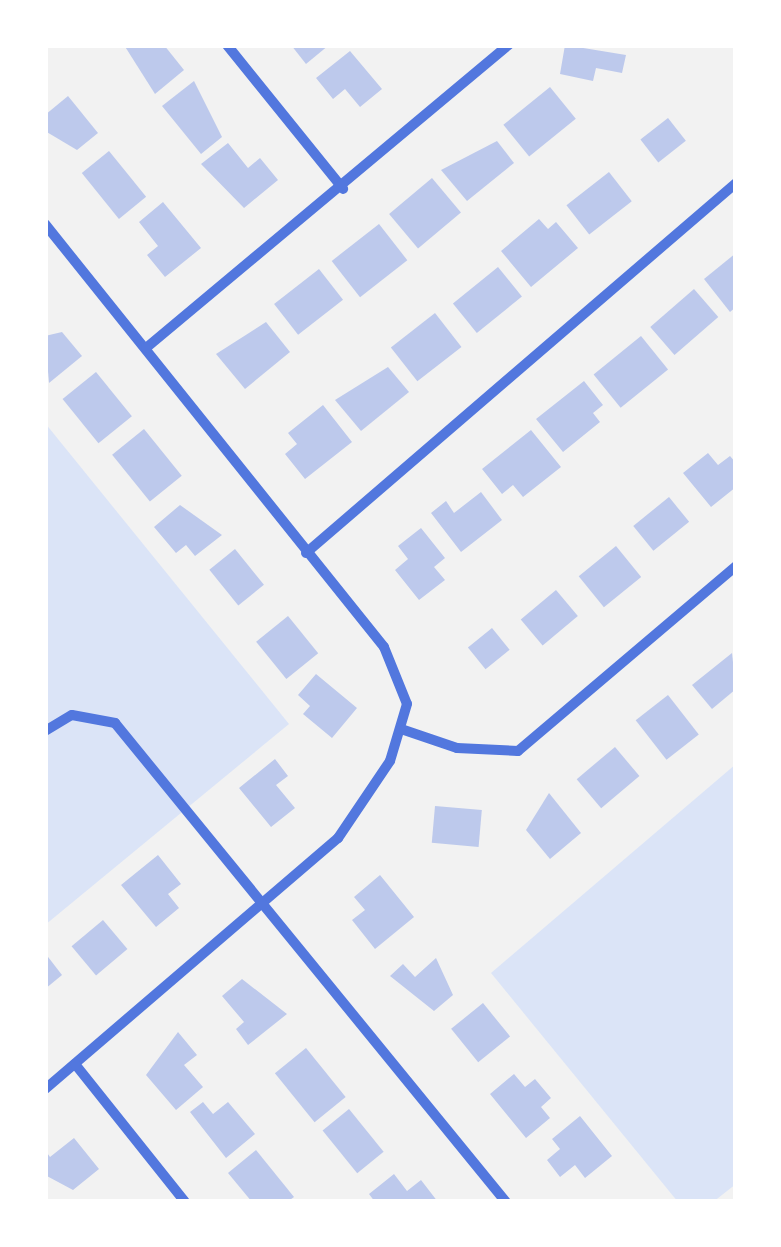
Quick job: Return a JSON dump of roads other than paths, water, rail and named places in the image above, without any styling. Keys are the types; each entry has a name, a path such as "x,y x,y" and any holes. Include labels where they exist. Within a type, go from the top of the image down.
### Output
{"street":[{"path":"227,45 343,189"},
{"path":"146,348 343,189 510,45"},
{"path":"306,553 736,183"},
{"path":"45,224 395,664 404,730 338,838 265,908 45,1089"},
{"path":"404,730 457,748 518,750 736,566"},
{"path":"45,731 72,715 116,723 506,1202"},
{"path":"75,1064 185,1202"}]}
